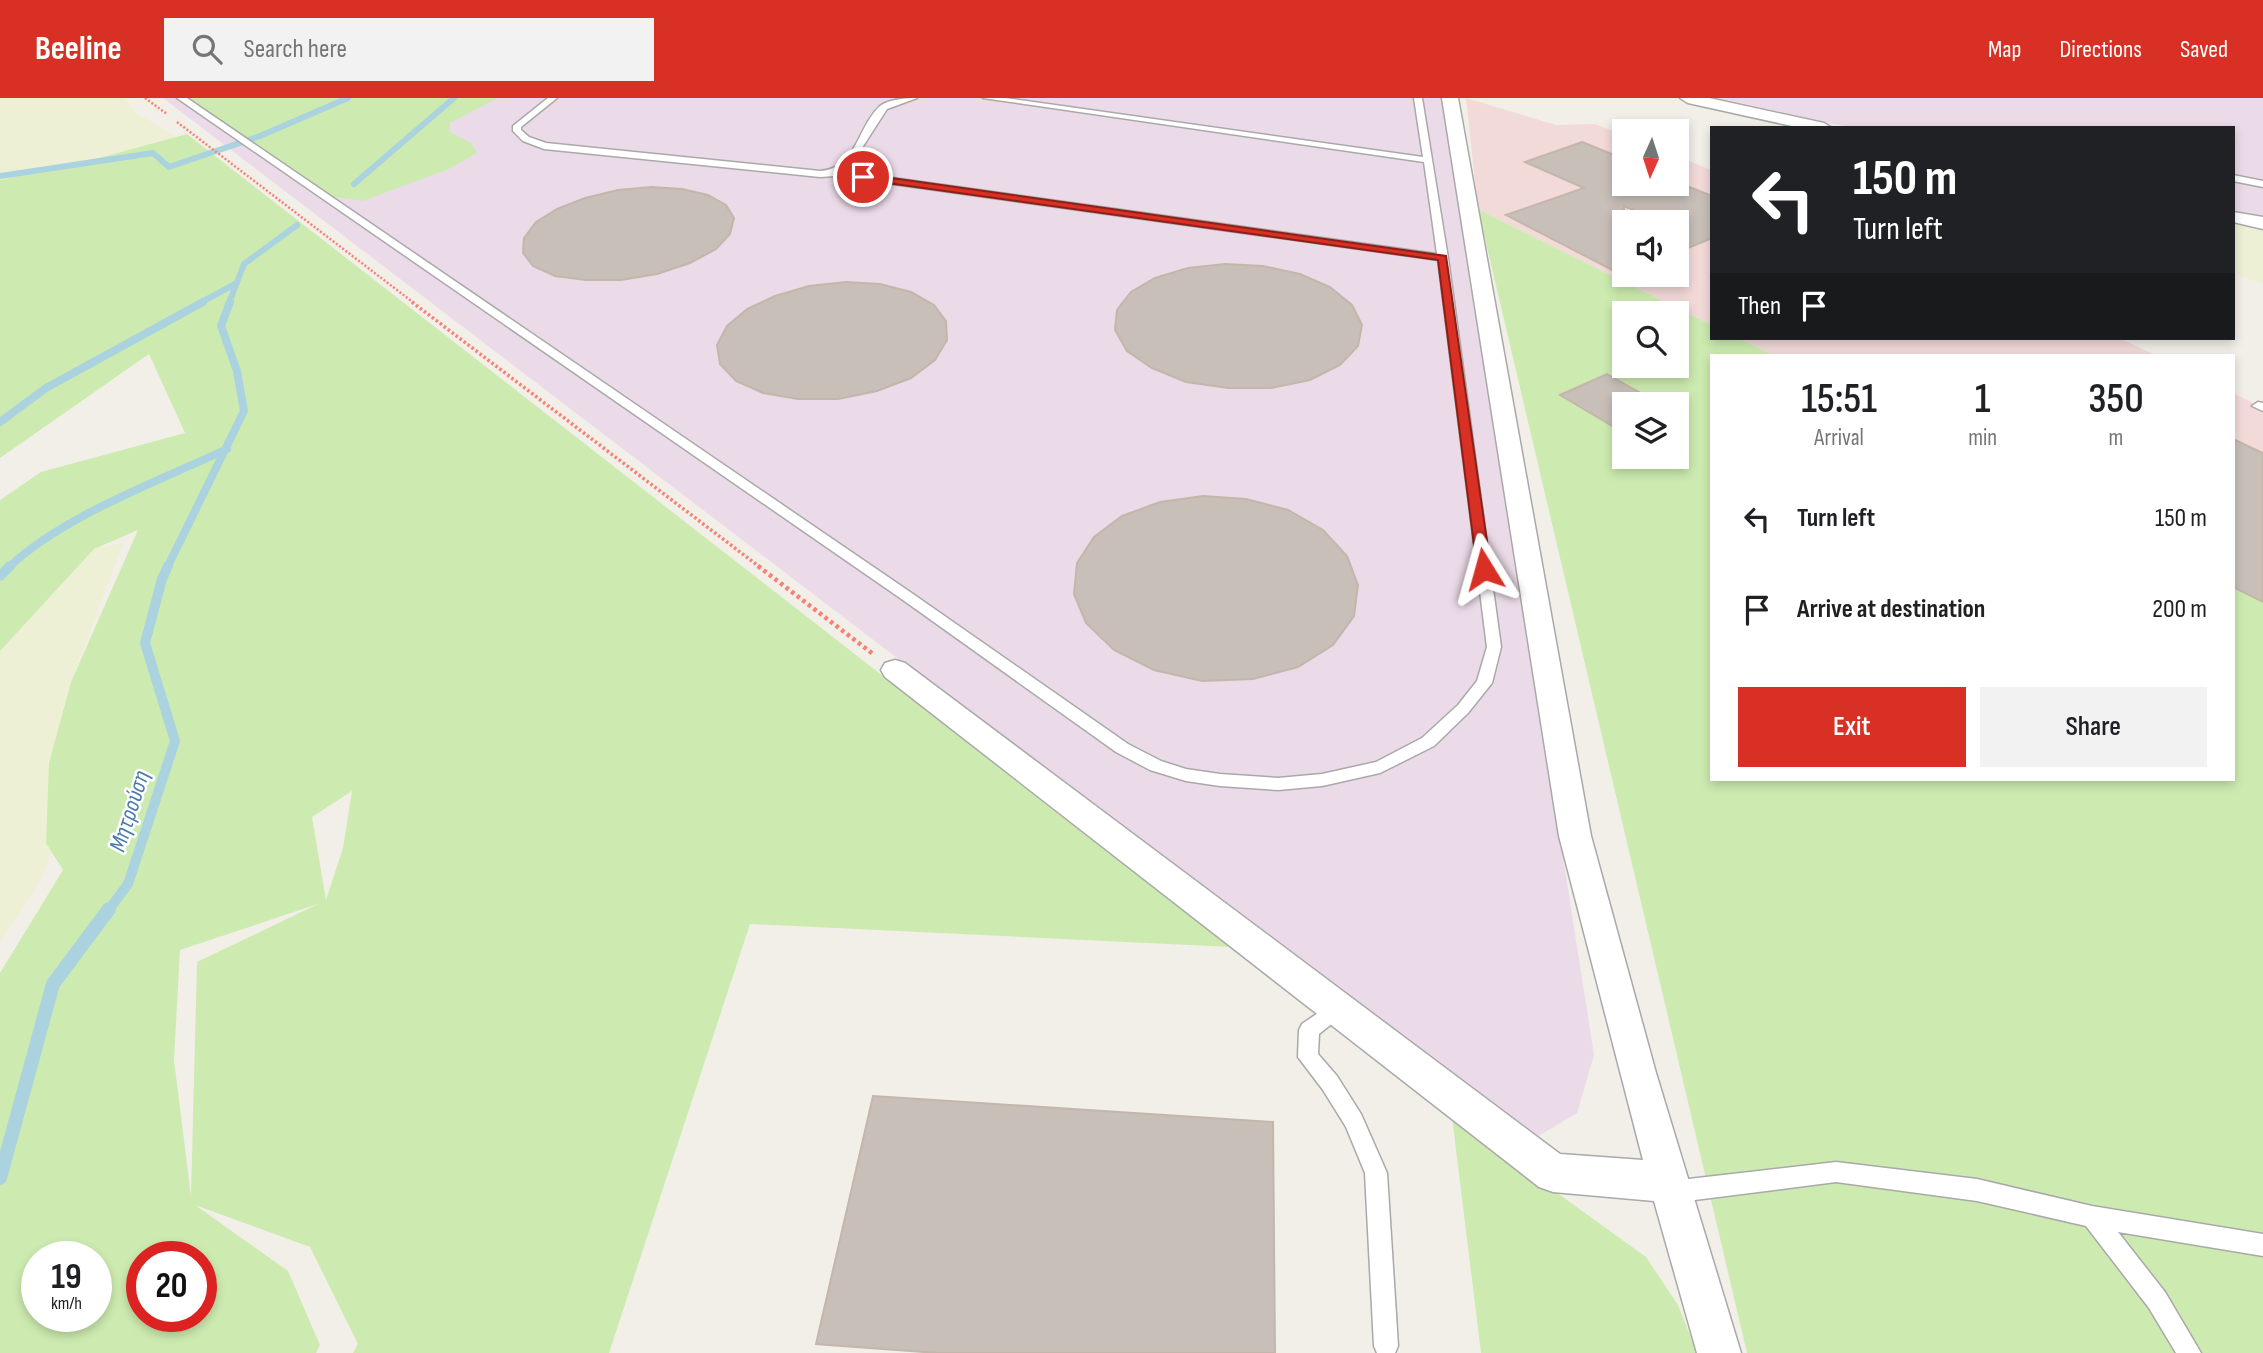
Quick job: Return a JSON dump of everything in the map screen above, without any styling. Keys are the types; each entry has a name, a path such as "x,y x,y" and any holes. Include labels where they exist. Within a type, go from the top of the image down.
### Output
{"street":[{"path":"1450,98 1575,836 1669,1187 1719,1353"},
{"path":"1688,98 1815,126"},
{"path":"2235,217 2263,223"},
{"path":"895,670 1553,1172 1669,1187"}],"lane":[{"path":"181,98 908,597 1122,748 1156,766 1220,780 1278,784 1322,780 1380,767 1428,742 1463,709 1484,683 1494,647 1443,258 1418,98"},
{"path":"553,98 517,126 517,131 526,139 544,146 835,173 1443,258"},
{"path":"835,173 848,163 884,107 913,98"},
{"path":"987,98 1427,160"},
{"path":"2235,177 2263,184"},
{"path":"1337,1008 1309,1030 1308,1057 1330,1083 1354,1121 1376,1173 1386,1346"},
{"path":"1669,1187 1836,1172 1977,1190 2092,1217 2263,1245"},
{"path":"2092,1217 2157,1300 2189,1353"}],"path":[{"path":"145,98 895,670"}],"shaded area":[{"path":"163,98 1444,98 1594,1055 1577,1113 1530,1141"},
{"path":"1466,98 1556,125 1595,124 1612,130 1612,196 1689,196 1689,161 1710,170 1710,325 1689,314 1689,301 1663,301 1635,287 1689,287 1689,210 1612,210 1612,276 1478,209"},
{"path":"1718,98 2263,98 2263,218 2235,211 2235,126 1844,126"},
{"path":"1742,340 2123,340 2153,354 1771,354"},
{"path":"2235,394 2263,408 2263,597 2235,583"}],"green space":[{"path":"0,98 125,98 137,113 176,137 103,157 0,180"},
{"path":"182,98 498,98 450,123 450,132 471,143 477,153 449,169 363,201 314,194"},
{"path":"187,134 1231,947 750,924 609,1353 353,1353 358,1344 310,1247 195,1205 288,1271 320,1345 316,1353 0,1353 0,973 63,870 46,843 49,763 71,682 138,530 94,549 0,651 0,500 41,472 185,433 149,354 0,458 0,180 103,157","holes":["352,791 343,848 326,900 312,817","318,904 197,962 191,1196 174,1060 180,950"]},
{"path":"1478,209 1612,276 1612,287 1635,287 1663,301 1612,301 1612,378 1689,378 1689,314 1710,325 1710,340 1742,340 1771,354 1710,354 1710,781 2235,781 2235,583 2263,597 2263,1353 1747,1353"},
{"path":"2235,220 2263,227 2263,284 2235,274"},
{"path":"124,542 71,682 49,763 52,851 42,878 0,943 0,650 94,549"},
{"path":"1452,1117 1646,1257 1678,1305 1697,1353 1481,1353"}],"building":[{"path":"1582,142 1612,154 1612,196 1689,196 1689,187 1710,195 1710,239 1689,248 1689,210 1633,210 1624,206 1624,210 1612,210 1612,270 1506,215 1584,188 1525,162"},
{"path":"651,187 682,189 708,195 726,205 734,218 730,234 716,249 690,263 657,274 621,280 586,280 555,276 533,266 523,253 524,238 536,222 557,209 585,198 618,190"},
{"path":"1225,264 1263,266 1300,274 1330,287 1352,305 1362,325 1358,346 1340,365 1310,380 1271,388 1228,388 1186,382 1152,368 1127,351 1115,330 1117,310 1131,292 1155,278 1188,268"},
{"path":"846,282 880,284 911,292 934,305 946,321 947,340 935,360 911,378 877,391 838,399 798,399 763,393 736,381 720,364 717,345 727,326 747,309 775,296 809,286"},
{"path":"1607,374 1639,392 1612,392 1612,426 1560,395"},
{"path":"2235,440 2263,453 2263,602 2235,588"},
{"path":"1203,496 1246,499 1288,510 1323,530 1347,556 1358,585 1354,616 1333,645 1298,667 1253,679 1202,681 1154,670 1114,650 1086,623 1074,594 1077,563 1094,537 1122,516 1160,502"},
{"path":"873,1096 1273,1122 1275,1353 937,1353 816,1344"}],"waterway":[{"path":"0,176 153,153 169,167 260,136 348,98"},
{"name":"Μητρούση","path":"354,184 454,98"},
{"name":"Μητρούση","path":"237,283 244,264 297,225"},
{"name":"Μητρούση","path":"200,303 237,283"},
{"name":"Μητρούση","path":"229,303 237,283"},
{"name":"Μητρούση","path":"0,422 46,388 203,302"},
{"name":"Μητρούση","path":"225,450 244,411 237,371 221,326 230,302"},
{"name":"Μητρούση","path":"8,568 30,549 83,516 225,450"},
{"name":"Μητρούση","path":"167,568 225,450"},
{"name":"Μητρούση","path":"108,911 128,884 175,741 145,643 168,566"},
{"name":"Μητρούση","path":"0,576 8,568"},
{"name":"Μητρούση","path":"0,1178 53,984 109,909"}],"route":[{"path":"863,177 1443,258 1484,569"}]}
